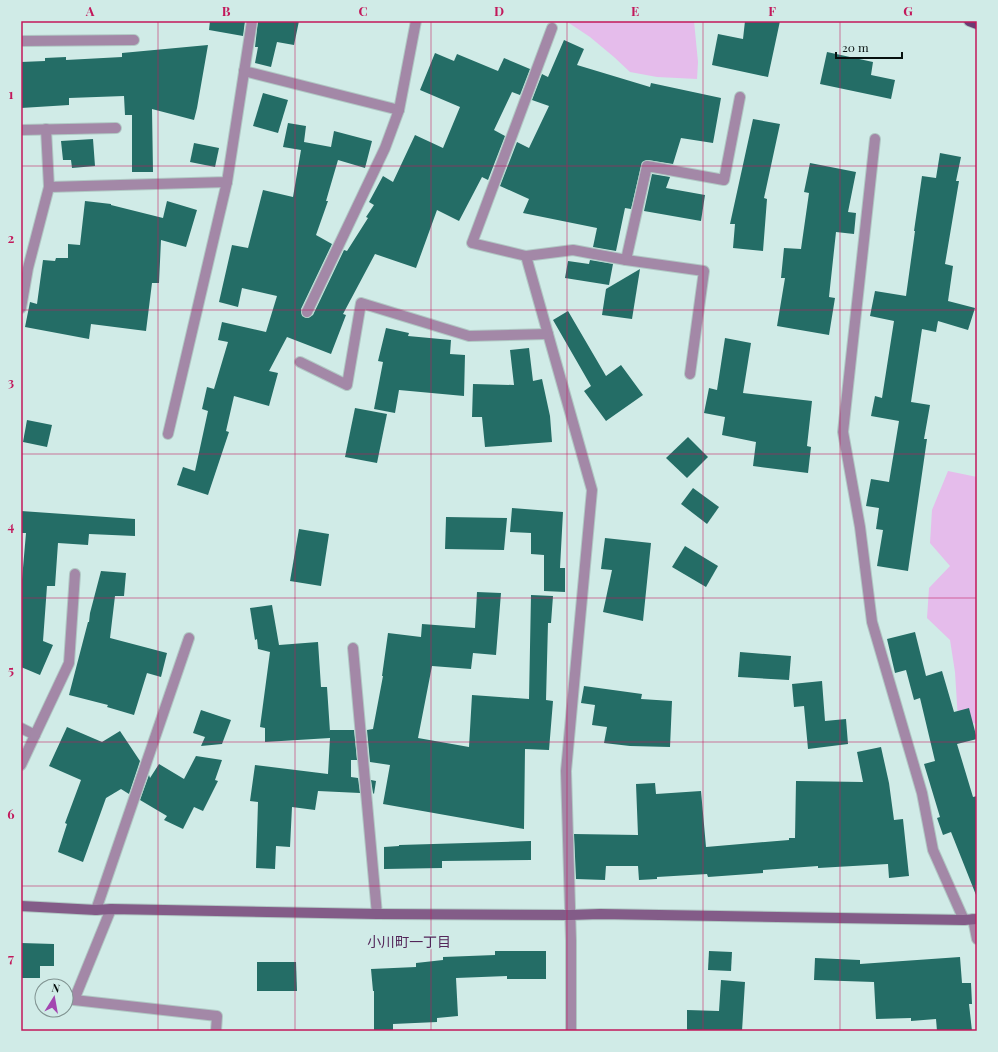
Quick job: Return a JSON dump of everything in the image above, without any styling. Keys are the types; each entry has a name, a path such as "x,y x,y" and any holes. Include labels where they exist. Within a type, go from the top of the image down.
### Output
{"main road":[{"path":"969,21 977,24"}],"street":[{"path":"168,434 227,182 252,21"},
{"path":"307,312 385,148 399,110 416,21"},
{"path":"552,28 472,243 526,256 572,250 626,260 704,271 690,374"},
{"path":"21,41 134,40"},
{"path":"244,71 399,110"},
{"path":"626,260 647,166 724,180 740,97"},
{"path":"21,130 116,128"},
{"path":"21,308 28,268 49,187 46,130"},
{"path":"875,139 842,432 860,527 872,622 922,793 933,850 971,919 977,939"},
{"path":"49,187 227,182"},
{"path":"526,256 592,490 566,770 571,941 571,1031"},
{"path":"300,362 347,385 361,303 469,336 548,334"},
{"path":"21,765 69,663 75,574"},
{"path":"96,910 189,638"},
{"path":"353,648 377,914"},
{"path":"21,728 35,735"},
{"path":"21,906 96,910 112,909 377,914 600,914 971,919"},
{"path":"112,909 74,1000 217,1016 216,1031"}],"shaded area":[{"path":"566,21 694,21 698,62 697,79 657,77 630,72 590,37"},
{"path":"948,471 977,477 977,724 958,720 955,672 950,640 927,618 929,588 950,566 930,543 932,510"}],"building":[{"path":"210,21 245,21 243,36 209,30"},
{"path":"258,21 299,21 294,45 277,42 271,67 255,63 258,47 255,47"},
{"path":"745,21 780,21 768,77 712,65 718,34 743,39"},
{"path":"564,40 584,49 577,65 650,87 651,83 721,98 713,143 681,138 673,164 648,160 642,162 631,209 625,208 616,251 593,247 597,228 523,213 529,199 500,186 517,142 529,148 549,106 532,100 542,74 548,77"},
{"path":"208,45 194,120 152,109 153,172 132,172 132,115 125,115 124,96 69,98 69,105 21,108 21,62 45,61 45,58 66,57 66,60 122,57 122,53"},
{"path":"827,52 873,62 871,75 895,80 891,99 820,84"},
{"path":"435,53 454,61 457,54 498,71 504,58 530,69 520,95 512,92 494,130 505,136 488,180 482,177 459,221 437,210 416,268 375,254 343,314 346,315 331,354 287,337 269,371 278,373 269,406 234,396 226,431 229,432 208,495 177,485 183,467 195,471 208,411 202,409 207,387 214,389 228,342 218,340 222,322 266,332 277,296 242,288 238,307 219,302 232,245 248,248 263,190 293,197 301,150 283,147 288,123 306,126 304,142 331,147 334,131 372,141 365,168 338,160 326,201 328,201 316,235 332,244 301,309 302,316 308,318 313,315 344,250 347,251 368,218 366,217 374,205 369,202 383,176 393,182 415,135 443,148 460,107 420,90"},
{"path":"263,93 288,100 278,133 253,126"},
{"path":"753,119 780,124 764,198 767,199 763,251 733,248 735,224 730,224"},
{"path":"93,139 95,166 72,168 71,160 63,160 61,141"},
{"path":"194,143 219,148 215,167 190,162"},
{"path":"940,153 961,157 956,181 959,181 945,264 953,266 948,301 975,308 968,330 938,321 936,332 922,329 911,402 930,405 924,439 927,439 908,571 877,566 883,530 876,529 879,508 866,506 871,479 889,482 899,421 871,416 875,396 882,398 894,321 870,316 875,291 906,296 922,176 936,178"},
{"path":"810,163 856,172 848,212 856,213 854,234 836,232 829,297 835,298 829,335 777,326 785,278 781,278 784,248 801,249 809,193 804,192"},
{"path":"652,174 670,177 666,188 705,195 701,221 644,211"},
{"path":"85,201 111,204 163,218 167,201 197,210 186,247 161,240 159,283 152,283 146,331 91,324 89,339 25,327 30,302 37,304 43,260 55,261 56,258 68,258 68,244 80,245"},
{"path":"590,260 613,264 609,285 565,278 568,261 589,264"},
{"path":"640,269 632,319 602,315 606,289"},
{"path":"568,311 606,376 621,365 643,395 606,421 584,391 591,386 553,320"},
{"path":"386,328 409,333 408,336 451,340 450,354 465,355 464,396 399,390 395,413 374,409 383,362 378,361"},
{"path":"725,338 751,343 743,393 812,401 807,446 811,447 808,473 753,466 756,442 722,435 725,417 704,413 709,388 717,390"},
{"path":"529,348 533,381 542,379 550,416 552,442 485,447 482,417 472,417 473,384 514,385 510,350"},
{"path":"355,408 387,414 377,463 345,457"},
{"path":"27,420 52,425 47,447 23,442"},
{"path":"688,437 708,457 687,478 666,458"},
{"path":"693,488 719,507 707,524 681,504"},
{"path":"512,508 563,512 560,568 565,568 565,592 544,591 544,555 531,554 531,533 510,532"},
{"path":"21,511 135,519 135,536 89,534 88,545 58,543 55,586 47,586 43,641 53,645 40,675 21,667 21,591 26,533 21,533"},
{"path":"446,517 507,518 504,550 445,549"},
{"path":"299,529 329,534 321,586 290,581"},
{"path":"605,538 651,543 643,621 603,612 612,570 601,569"},
{"path":"685,546 718,566 706,587 672,567"},
{"path":"101,571 126,573 124,596 115,596 110,638 167,653 161,677 147,673 134,715 107,707 108,705 69,695"},
{"path":"477,592 501,593 496,655 473,653 471,669 432,666 418,738 469,747 472,695 529,699 531,595 553,596 551,623 548,623 546,700 553,701 549,750 525,749 524,829 383,804 390,765 370,762 367,730 373,729 383,676 388,633 421,637 422,624 475,628"},
{"path":"272,605 279,645 318,642 321,687 327,687 330,732 330,730 354,730 357,760 351,760 351,777 358,778 360,793 318,791 315,810 292,807 290,847 276,846 275,869 256,868 258,802 250,801 255,765 328,774 330,738 265,742 265,728 260,727 270,652 258,649 257,639 255,640 250,608"},
{"path":"915,632 926,676 942,671 954,712 969,708 977,739 957,744 973,797 977,796 977,895 951,832 943,835 937,818 940,817 924,764 935,761 920,698 914,700 906,670 895,673 887,639"},
{"path":"740,652 791,656 789,680 738,677"},
{"path":"822,681 825,721 846,719 848,744 808,749 804,706 794,707 792,684"},
{"path":"584,686 642,694 641,699 672,701 670,747 630,746 604,743 607,727 592,725 595,705 581,703"},
{"path":"201,710 231,720 222,744 201,746 205,737 193,733"},
{"path":"67,727 102,742 120,731 140,761 129,794 121,789 106,798 83,862 58,852 67,824 65,823 81,780 49,766"},
{"path":"881,747 889,783 894,820 903,819 909,876 889,878 888,864 818,868 818,866 763,870 763,873 708,877 707,874 657,877 657,879 639,880 638,866 606,866 605,880 576,879 574,834 638,835 636,784 655,783 656,794 701,791 706,847 789,840 789,838 795,838 796,781 863,782 857,752"},
{"path":"196,756 222,760 215,780 218,781 203,811 194,807 183,829 164,820 167,816 140,800 149,775 150,778 159,764 184,779"},
{"path":"371,780 376,781 374,794 373,793"},
{"path":"531,841 531,860 442,861 442,868 384,869 384,847 399,845"},
{"path":"21,943 54,944 54,966 40,966 40,978 21,978"},
{"path":"495,951 546,951 546,979 507,979 507,976 456,978 458,1016 437,1018 437,1022 393,1024 393,1030 374,1030 374,991 371,969 416,967 416,963 443,960 443,957 495,955"},
{"path":"709,951 732,952 731,971 708,970"},
{"path":"960,957 962,983 971,983 972,1004 969,1004 972,1031 937,1031 936,1019 911,1021 911,1018 876,1019 874,982 814,980 815,958 860,960 860,964"},
{"path":"257,962 296,962 297,991 257,991"},
{"path":"721,980 745,982 742,1031 687,1031 687,1010 719,1011"}],"district":[{"name":"小川町一丁目","path":"409,942"}]}
